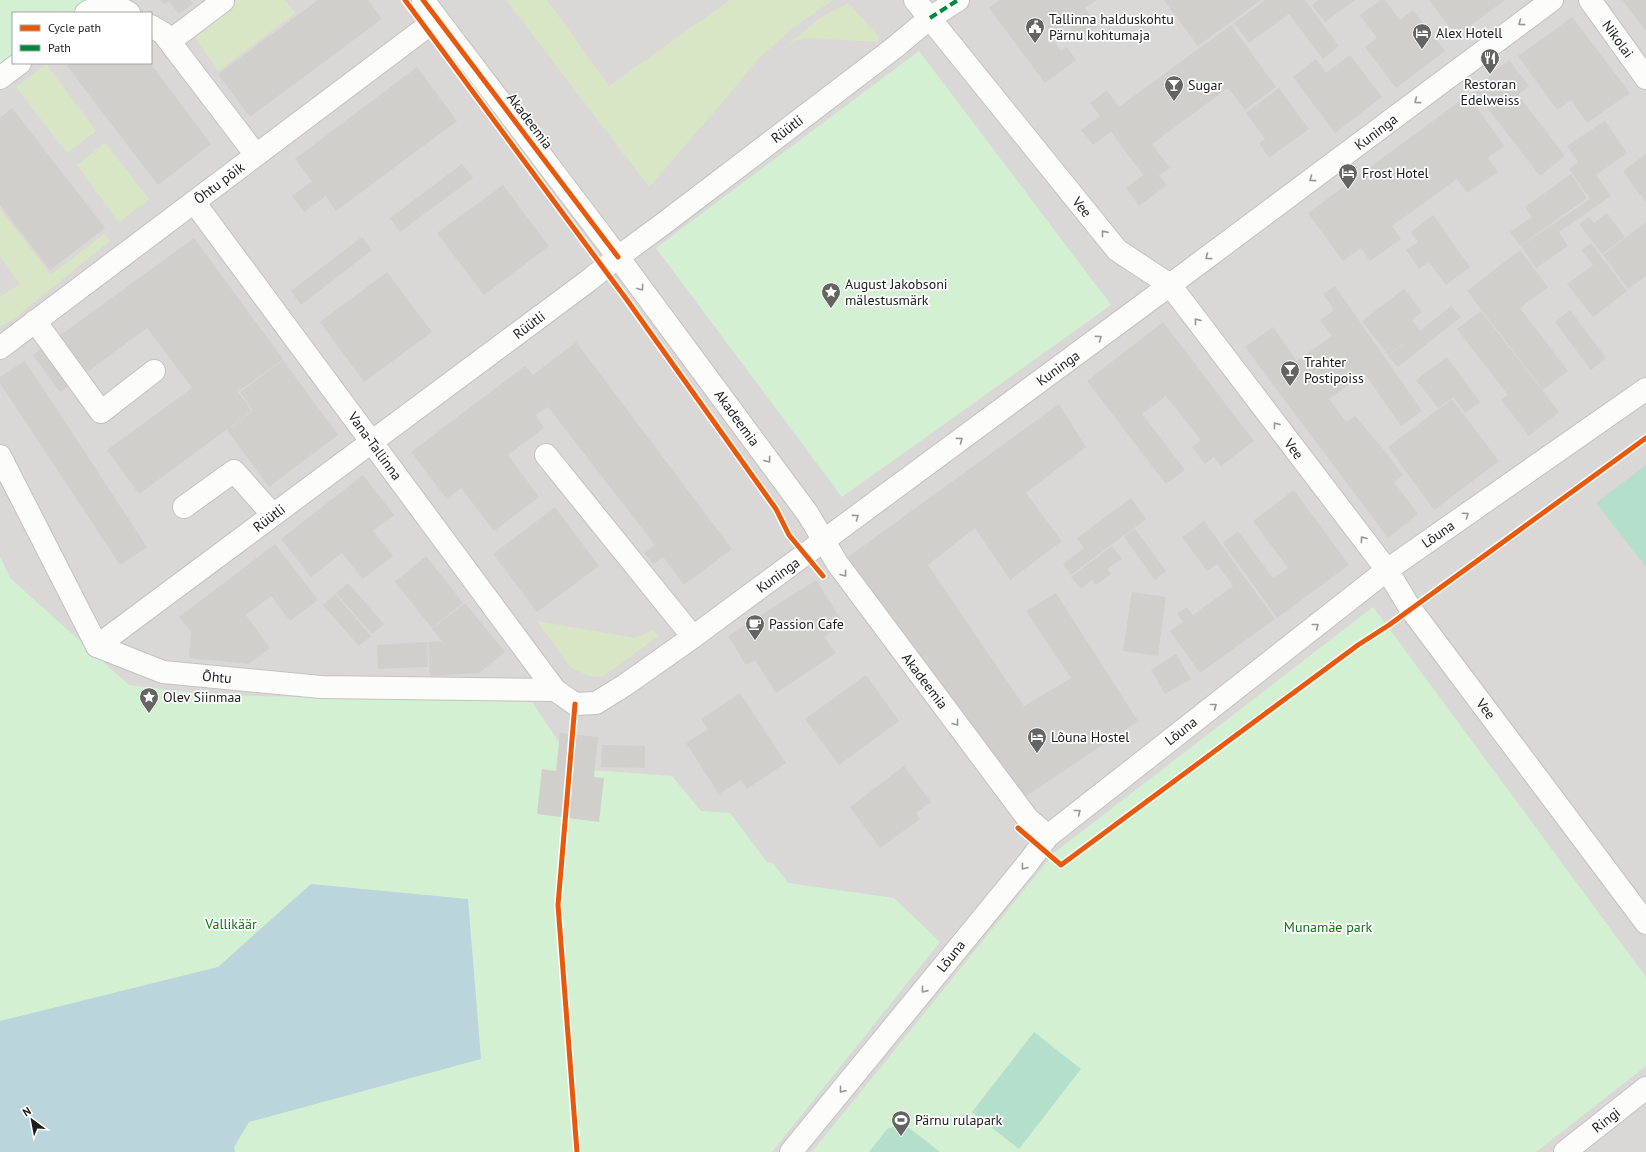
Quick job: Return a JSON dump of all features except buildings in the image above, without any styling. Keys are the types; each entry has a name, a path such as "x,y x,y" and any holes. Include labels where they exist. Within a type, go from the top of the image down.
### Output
{"street":[{"path":"170,41 223,0"},
{"name":"Akadeemia","path":"424,0 618,257 808,514 837,563 1028,819 1048,836"},
{"name":"Vee","path":"915,0 956,53 1117,250 1170,285 1387,570 1410,608 1646,923"},
{"name":"Rüütli","path":"97,646 663,224 830,88 894,48 930,18 958,0"},
{"name":"Kuninga","path":"555,690 575,704 596,703 625,685 693,637 1170,285 1552,0"},
{"name":"Nikolai","path":"1590,0 1646,78"},
{"path":"87,12 122,9 127,12"},
{"name":"Õhtu põik","path":"0,348 438,19"},
{"path":"152,27 163,33 170,41 256,155"},
{"path":"0,78 19,64"},
{"name":"Vana-Tallinna","path":"194,202 555,690"},
{"path":"35,321 101,412 154,371"},
{"name":"Lõuna","path":"791,1152 1027,864 1048,836 1387,570 1646,389"},
{"path":"546,455 693,637"},
{"path":"0,456 97,646"},
{"path":"184,507 234,472 273,515"},
{"name":"Õhtu","path":"97,646 163,672 321,687 555,690"},
{"name":"Ringi","path":"1565,1152 1646,1088"}],"shaded area":[{"path":"0,0 1646,0 1646,1152 0,1152"},
{"path":"287,0 307,0 294,10"},
{"path":"547,0 730,0 609,86"},
{"path":"817,37 878,42 667,200 704,147 766,67 783,49 794,41"},
{"path":"0,262 14,282 0,291"},
{"path":"148,336 186,387 95,456 57,401"},
{"path":"225,438 263,486 183,545 147,495"}],"green space":[{"path":"0,0 93,0 76,12 12,12 12,60 0,68"},
{"path":"236,0 284,0 295,13 218,71 198,42 195,35 198,29"},
{"path":"506,0 547,0 609,86 730,0 833,0 793,28 759,58 649,187"},
{"path":"848,3 878,36 878,42 806,38 794,41 783,49 820,18"},
{"path":"919,51 1111,305 842,497 656,248"},
{"path":"46,64 96,131 67,153 16,87"},
{"path":"105,143 149,199 119,223 77,165"},
{"path":"0,209 51,275 104,234 110,241 16,317 0,327 0,297 20,284 0,256"},
{"path":"1646,465 1646,567 1596,503"},
{"name":"Vallikäär","path":"0,556 10,578 129,685 214,695 532,702 577,769 672,776 701,811 730,813 767,862 773,863 788,883 894,898 940,942 772,1152 0,1152"},
{"name":"Munamäe park","path":"1373,607 1646,977 1646,1066 1536,1152 812,1152 1054,853"},
{"path":"537,621 635,638 653,630 659,636 602,677 589,676 570,667"},
{"path":"1034,1032 1081,1069 1019,1149 972,1112"},
{"name":"Pärnu rulapark","path":"899,1125 909,1128 940,1152 869,1152 887,1129"}],"water":[{"path":"311,884 468,899 481,1059 249,1122 234,1147 235,1152 0,1152 0,1021 218,967"}],"marked path":[{"path":"930,18 958,0"}],"cycle path":[{"path":"405,0 627,300 776,509 789,535 823,576"},
{"path":"423,0 618,257"},
{"path":"1018,828 1061,865 1358,645 1389,625 1646,438"},
{"path":"575,704 558,905 577,1152"}],"place":[{"name":"Tallinna halduskohtu Pärnu kohtumaja","path":"1035,44"},
{"name":"Alex Hotell","path":"1422,50"},
{"name":"Restoran Edelweiss","path":"1490,75"},
{"name":"Sugar","path":"1174,102"},
{"name":"Frost Hotel","path":"1348,190"},
{"name":"August Jakobsoni mälestusmärk","path":"831,309"},
{"name":"Trahter Postipoiss","path":"1290,387"},
{"name":"Passion Cafe","path":"755,641"},
{"name":"Olev Siinmaa","path":"149,714"},
{"name":"Lõuna Hostel","path":"1037,754"},
{"name":"Pärnu rulapark","path":"901,1137"}]}
